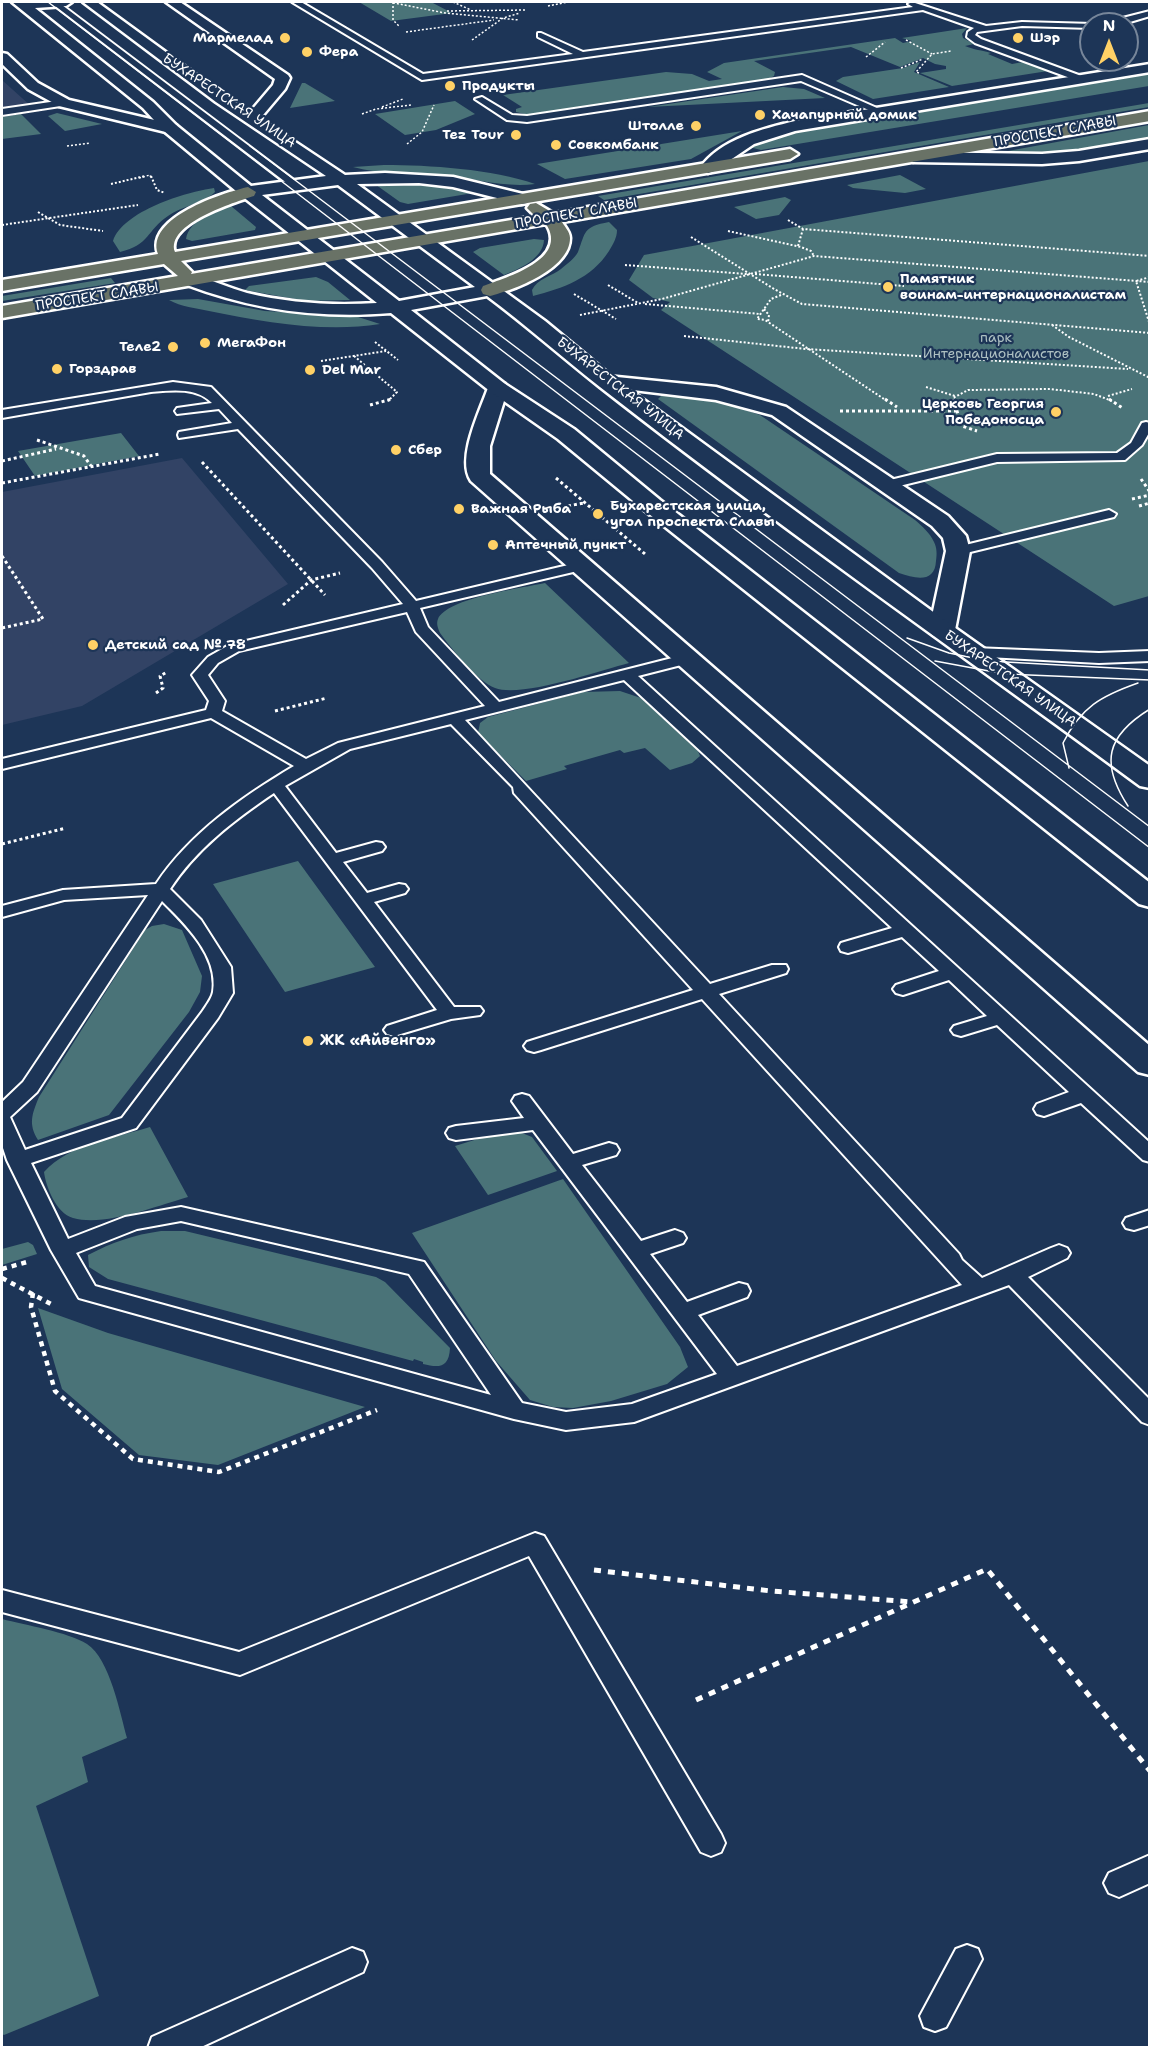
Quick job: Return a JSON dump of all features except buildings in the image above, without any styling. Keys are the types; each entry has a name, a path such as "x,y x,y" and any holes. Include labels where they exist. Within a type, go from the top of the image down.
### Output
{"main road":[{"path":"21,3 59,2"},
{"name":"БУХАРЕСТСКАЯ УЛИЦА","path":"89,2 221,99 253,118 340,178 490,290 607,382 1149,780"},
{"path":"172,2 283,78 280,86 253,118"},
{"path":"21,3 147,105 170,128 248,192 498,388 566,434 652,505 1149,897"},
{"path":"2,57 33,86 64,103 170,128"},
{"path":"708,168 747,139 767,132 1149,68"},
{"name":"ПРОСПЕКТ СЛАВЫ","path":"2,312 1149,116"},
{"path":"913,157 1042,159 1079,156 1149,144"},
{"name":"ПРОСПЕКТ СЛАВЫ","path":"2,286 801,153"},
{"path":"391,177 441,181 485,188 522,199 553,218 560,228 562,239 558,250 549,261 525,276 490,290 396,307 332,309 265,303 238,297 194,281 168,259 165,248 168,237 176,226 207,206 248,192 340,178 391,177"},
{"path":"607,382 672,387 755,402 779,411 940,521 954,536 958,551 942,630"},
{"path":"498,388 485,429 477,472 1149,1064"}],"lane":[{"path":"59,2 295,185"},
{"path":"296,2 422,77 923,8"},
{"path":"907,2 983,28"},
{"path":"1079,27 1022,24 975,30 971,37 1081,79"},
{"path":"541,35 582,55"},
{"path":"479,99 510,118 527,119 802,78 881,112"},
{"path":"2,112 64,103"},
{"path":"2,414 172,386 207,390 356,542 411,604 421,630 495,707"},
{"path":"181,411 221,405"},
{"path":"184,435 240,425"},
{"path":"887,485 997,458 1120,457 1136,445 1146,426"},
{"path":"958,551 1109,514"},
{"path":"213,713 217,701 201,675 213,660 234,648 351,622 411,604 581,566"},
{"path":"974,653 1099,658 1149,656"},
{"path":"2,1113 30,1087 178,862 200,841 303,765 344,746 688,659"},
{"path":"627,674 1149,1155"},
{"path":"2,764 213,713 303,765"},
{"path":"455,719 978,1288"},
{"path":"275,784 449,1013"},
{"path":"333,859 376,847"},
{"path":"3,907 63,895 160,889 195,924 222,968 223,993 211,1014 129,1123 18,1160"},
{"path":"364,900 399,889"},
{"path":"848,947 905,930"},
{"path":"534,1046 779,969"},
{"path":"903,989 952,973"},
{"path":"394,1030 449,1013 473,1011"},
{"path":"961,1030 1001,1018"},
{"path":"1044,1109 1084,1094"},
{"path":"522,1101 733,1378"},
{"path":"2,1121 18,1160 62,1250 87,1292 514,1410 566,1421 634,1413 1014,1275 1059,1253"},
{"path":"456,1133 537,1123"},
{"path":"568,1162 609,1150"},
{"path":"62,1250 133,1222 181,1214 416,1268 514,1410"},
{"path":"636,1251 675,1238"},
{"path":"1014,1275 1149,1416"},
{"path":"683,1312 739,1291"},
{"path":"2,1601 240,1664 535,1543 711,1843"},
{"path":"1119,1883 1149,1868"},
{"path":"935,2016 967,1959"},
{"path":"163,2048 352,1962"}],"path":[{"path":"392,2 436,11 502,19 404,33 393,20 392,2"},
{"path":"453,2 482,17"},
{"path":"436,11 533,10"},
{"path":"896,37 932,54"},
{"path":"867,57 886,39"},
{"path":"901,68 932,54 955,51"},
{"path":"925,75 916,72 927,57"},
{"path":"376,110 408,97"},
{"path":"407,144 422,132 436,102"},
{"path":"67,146 84,144"},
{"path":"111,184 150,175 157,190"},
{"path":"2,225 138,205"},
{"path":"38,212 45,219 65,226 103,231"},
{"path":"788,220 803,229 1149,256"},
{"path":"798,246 803,229"},
{"path":"729,231 798,246 811,251 814,256"},
{"path":"691,237 752,274 781,295 802,304 1149,333"},
{"path":"578,315 639,303 814,256 1149,282"},
{"path":"625,266 904,286"},
{"path":"1136,282 1149,276"},
{"path":"1136,282 1149,325"},
{"path":"608,285 639,303 761,314"},
{"path":"574,294 616,319"},
{"path":"781,295 771,299 757,319 765,320 897,407"},
{"path":"764,309 769,315 768,324"},
{"path":"1051,324 1069,337 1149,378"},
{"path":"684,336 806,349 1128,369"},
{"path":"371,339 398,360"},
{"path":"321,361 386,351"},
{"path":"354,356 397,392 391,400 370,405"},
{"path":"926,387 956,396"},
{"path":"1107,396 1132,389"},
{"path":"997,458 988,435 962,426 953,398 968,390 1084,391 1107,396 1124,408 1125,414"},
{"path":"840,411 957,411"},
{"path":"2,483 91,466 84,456 51,445"},
{"path":"2,462 58,448"},
{"path":"198,458 351,622"},
{"path":"556,478 645,554"},
{"path":"2,556 43,620 2,628"},
{"path":"297,705 327,698"},
{"path":"2,844 66,828"},
{"path":"33,1293 31,1307 55,1391 133,1459 219,1472 377,1410"},
{"path":"549,1567 913,1602"},
{"path":"696,1700 987,1569 1149,1771"}],"shaded area":[{"path":"2,80 32,107 2,111"},
{"name":"Детский сад № 78","path":"182,458 288,584 82,706 2,725 2,492"}],"green space":[{"path":"359,2 431,2 452,13 391,21"},
{"path":"967,28 962,34 963,38 974,44 965,46 991,53 988,54 1012,64 1023,62 1048,71 952,86 920,73 946,69 946,66 923,58 900,67 851,47 754,61 775,72 774,76 768,79 529,115 516,112 516,109 522,107 503,95 666,72 692,74 709,81 722,79 707,72 724,63 895,38 903,43 912,41 902,38"},
{"path":"920,62 914,72 949,87 873,99 836,81 843,77 903,68"},
{"path":"1149,72 1149,86 761,150 749,147 788,132"},
{"path":"302,83 305,83 335,101 290,108"},
{"path":"783,87 804,89 825,98 648,107"},
{"path":"455,101 475,114 436,130 405,135 375,114"},
{"path":"1149,103 1149,107 604,200 598,196"},
{"path":"57,113 102,124 65,131 48,116"},
{"path":"21,114 41,134 2,139 2,117"},
{"path":"1149,125 1149,139 1066,153 997,153"},
{"path":"742,131 691,159 565,179 537,164"},
{"name":"парк Интернационалистов","path":"1149,161 1149,596 1114,606 661,310 670,302 653,298 629,280 644,255"},
{"path":"384,165 461,169 500,175 535,184 500,184 442,175 386,172 353,167"},
{"path":"900,175 926,189 905,193 853,188 847,185"},
{"path":"372,182 427,185 473,193 408,204 400,202"},
{"path":"214,188 215,192 210,196 168,216 137,246 120,252 113,241 119,230 142,212 172,199"},
{"path":"785,197 791,200 779,215 756,219 734,207"},
{"path":"231,206 256,227 255,230 192,241 186,239 188,232 197,221"},
{"path":"609,222 617,230 616,238 602,261 594,269 565,286 533,296 532,290 537,283 561,269 575,256 590,228"},
{"path":"534,239 544,240 543,247 535,258 504,275 473,252 480,248"},
{"path":"316,277 328,282 350,300 306,301 245,290 249,286"},
{"path":"111,278 115,283 2,301 2,296"},
{"path":"198,299 265,311 355,316 380,324 338,327 294,325 194,308 169,300"},
{"path":"669,394 725,403 760,415 915,520 935,544 935,568 932,573 924,578 918,578 899,573 658,399 662,395"},
{"path":"121,433 139,456 35,476 18,451"},
{"path":"545,583 629,663 541,687 507,690 488,685 465,664 440,633 438,619 455,605 503,591"},
{"path":"620,691 641,698 698,751 700,756 692,763 670,770 645,748 624,753 620,750 564,766 567,769 526,781 478,733 480,723 488,717 583,692"},
{"path":"298,861 375,967 285,992 213,884"},
{"path":"164,924 182,930 202,976 200,992 189,1012 109,1115 38,1140 32,1119 39,1097 145,930"},
{"path":"150,1127 188,1197 115,1218 100,1220 73,1218 62,1211 50,1192 44,1172 54,1162 79,1148"},
{"path":"517,1131 532,1137 557,1171 488,1195 455,1146 500,1132"},
{"path":"563,1179 680,1347 688,1367 667,1384 611,1401 573,1408 553,1407 530,1400 496,1361 412,1233"},
{"path":"161,1231 185,1231 376,1277 385,1282 450,1348 448,1360 438,1366 423,1364 414,1359 413,1361 108,1279 89,1267 88,1255 97,1250 132,1237"},
{"path":"28,1242 33,1245 37,1254 2,1265 2,1249"},
{"path":"38,1308 108,1333 365,1407 218,1465 139,1455 62,1389"},
{"path":"2,1619 69,1636 87,1644 95,1651 113,1687 127,1738 82,1757 88,1782 36,1806 99,1996 4,2035 2,2034"}],"tram line":[{"path":"48,2 1150,848"},
{"path":"250,146 1068,765"},
{"path":"907,638 949,653 988,661 1150,670"},
{"path":"935,661 1005,674 1150,680"},
{"path":"1068,765 1063,743 1077,720 1093,704 1138,683"},
{"path":"1128,806 1113,776 1112,752 1116,740 1124,730 1150,709"},
{"path":"1068,765 1150,827"}],"place":[{"name":"Мармелад","path":"285,38"},
{"name":"Шэр","path":"1018,38"},
{"name":"Фера","path":"307,52"},
{"name":"Продукты","path":"450,86"},
{"name":"Хачапурный домик","path":"760,115"},
{"name":"Штолле","path":"696,126"},
{"name":"Tez Tour","path":"516,135"},
{"name":"Совкомбанк","path":"556,145"},
{"name":"Памятник воинам-интернационалистам","path":"888,287"},
{"name":"МегаФон","path":"205,343"},
{"name":"Теле2","path":"173,347"},
{"name":"Горздрав","path":"57,369"},
{"name":"Del Mar","path":"310,370"},
{"name":"Церковь Георгия Победоносца","path":"1056,412"},
{"name":"Сбер","path":"396,450"},
{"name":"Важная Рыба","path":"459,509"},
{"name":"Бухарестская улица, угол проспекта Славы","path":"598,514"},
{"name":"Аптечный пункт","path":"493,545"},
{"name":"Детский сад № 78","path":"93,645"},
{"name":"ЖК «Айвенго»","path":"308,1041"}]}
